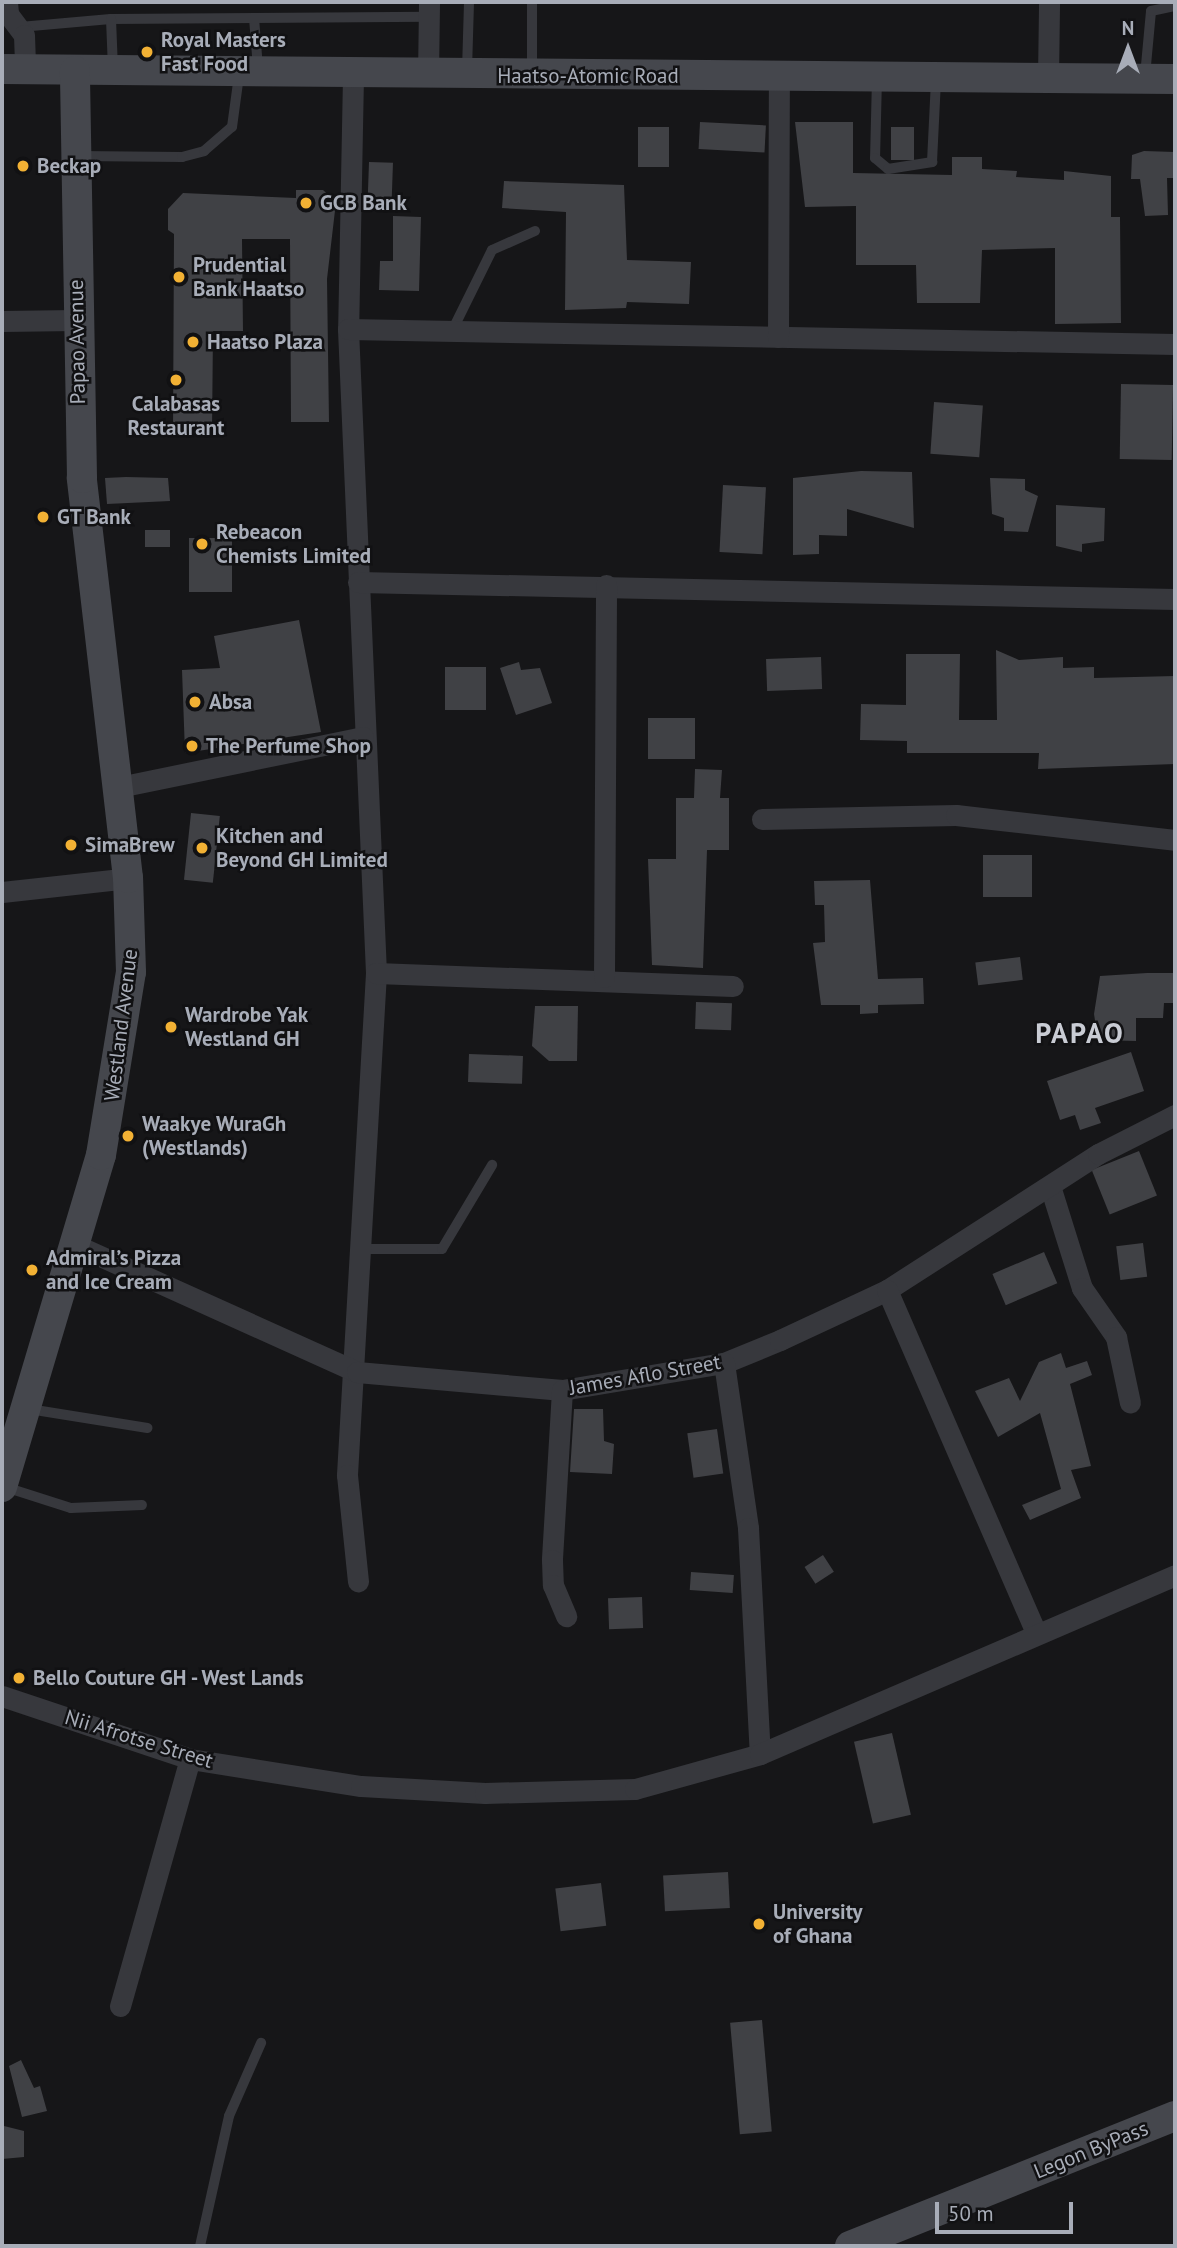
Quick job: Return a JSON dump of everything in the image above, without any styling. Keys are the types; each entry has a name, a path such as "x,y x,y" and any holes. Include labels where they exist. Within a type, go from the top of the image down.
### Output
{"street":[{"path":"7,2 8,14 20,27 14,70"},
{"path":"1048,78 1049,2"},
{"path":"428,76 429,9"},
{"name":"Haatso-Atomic Road","path":"14,70 353,76 1175,79"},
{"name":"Papao Avenue","path":"75,71 76,320 87,551"},
{"path":"353,76 348,329 363,737 376,973 357,1372 347,1475 358,1581"},
{"path":"778,337 779,77"},
{"path":"2,321 76,320"},
{"path":"348,329 1175,344"},
{"name":"Westland Avenue","path":"2,1487 29,1409 78,1246 125,1027 131,972 128,878 119,787 87,551"},
{"path":"358,582 606,585 1175,599"},
{"path":"604,977 606,585"},
{"path":"119,787 363,737"},
{"path":"762,819 956,815 1175,840"},
{"path":"2,892 128,878"},
{"path":"376,973 604,977 733,986"},
{"name":"James Aflo Street","path":"78,1246 357,1372 562,1390 724,1363 887,1290 1050,1185 1175,1115"},
{"path":"1050,1185 1082,1288 1116,1337 1130,1403"},
{"path":"887,1290 1035,1631"},
{"path":"724,1363 748,1528 760,1754"},
{"path":"562,1390 552,1573 566,1616"},
{"name":"Nii Afrotse Street","path":"2,1696 190,1759 361,1786 473,1793 635,1789 760,1754 1035,1631 1175,1575"},
{"path":"120,2006 190,1759"},
{"name":"Legon ByPass","path":"850,2246 1175,2116"}],"lane":[{"path":"466,76 469,2"},
{"path":"532,2 532,76"},
{"path":"1145,79 1151,11 1175,6"},
{"path":"20,27 111,19 254,18 429,9"},
{"path":"75,144 182,157 204,151 232,127 249,74 254,18"},
{"path":"111,19 113,72"},
{"path":"877,77 876,158 888,169 915,169 932,162 936,77"},
{"path":"452,331 492,250 535,231"},
{"path":"362,1249 442,1249 492,1165"},
{"path":"29,1409 146,1428"},
{"path":"2,1487 48,1505 142,1505"},
{"path":"200,2246 229,2116 261,2043"}],"building":[{"path":"700,122 766,125 764,152 699,149"},
{"path":"795,122 853,122 853,173 952,175 952,157 982,157 982,169 1017,171 1016,177 1064,180 1064,171 1111,176 1111,217 1120,217 1121,323 1055,324 1055,248 982,250 980,303 917,303 916,265 856,265 856,206 805,207"},
{"path":"638,127 669,127 669,167 638,167"},
{"path":"891,127 914,127 914,160 891,160"},
{"path":"1144,151 1175,152 1175,178 1167,178 1168,215 1145,216 1140,179 1131,179 1132,155"},
{"path":"369,162 393,163 392,199 368,198"},
{"path":"504,181 624,185 627,260 691,262 689,304 627,302 626,308 565,310 566,212 502,208"},
{"path":"296,190 323,190 336,202 327,279 329,422 291,422 290,239 242,239 243,331 213,331 212,432 173,431 174,234 168,230 168,209 183,193 296,198"},
{"path":"393,216 421,217 419,291 379,290 380,261 393,261"},
{"path":"1121,384 1173,385 1172,460 1120,459"},
{"path":"934,402 983,405 979,457 930,454"},
{"path":"861,471 912,472 914,528 847,509 847,536 819,535 819,554 793,555 793,478"},
{"path":"105,478 168,478 170,501 107,504"},
{"path":"990,478 1025,479 1025,490 1038,496 1028,532 1004,531 1004,518 992,514"},
{"path":"723,485 766,487 762,554 719,552"},
{"path":"1056,505 1105,508 1104,541 1082,544 1082,552 1056,546"},
{"path":"145,530 170,530 170,547 145,547"},
{"path":"189,538 232,538 232,592 189,592"},
{"path":"299,620 321,732 185,753 182,670 220,668 214,636"},
{"path":"996,650 1019,660 1063,657 1063,668 1094,667 1094,678 1175,676 1175,764 1038,769 1039,753 907,753 907,741 860,740 861,704 906,705 906,654 960,654 959,720 997,720"},
{"path":"821,657 822,689 767,691 766,659"},
{"path":"519,662 521,670 540,668 552,703 516,715 500,668"},
{"path":"445,667 486,667 486,710 445,710"},
{"path":"648,718 695,718 695,759 648,759"},
{"path":"695,769 722,770 720,798 729,798 729,850 707,850 703,968 652,965 648,859 676,859 676,798 694,798"},
{"path":"191,813 220,816 213,883 184,880"},
{"path":"983,855 1032,855 1032,897 983,897"},
{"path":"870,880 878,979 923,978 924,1004 878,1005 878,1013 860,1014 860,1005 821,1005 813,943 825,942 824,905 815,905 814,881"},
{"path":"1020,957 1023,980 978,985 975,962"},
{"path":"1175,973 1175,1003 1164,1003 1163,1018 1136,1018 1136,1041 1098,1040 1094,1014 1100,976"},
{"path":"696,1002 732,1003 731,1030 695,1029"},
{"path":"535,1006 578,1006 577,1061 549,1061 532,1046"},
{"path":"1131,1052 1144,1091 1095,1108 1101,1123 1080,1130 1075,1115 1060,1120 1047,1081"},
{"path":"469,1054 523,1056 522,1084 468,1082"},
{"path":"1139,1151 1157,1196 1110,1215 1092,1170"},
{"path":"1143,1243 1147,1277 1120,1280 1116,1246"},
{"path":"1044,1252 1057,1283 1006,1305 992,1274"},
{"path":"1061,1353 1066,1368 1087,1361 1092,1375 1070,1384 1091,1466 1071,1470 1081,1498 1030,1520 1022,1505 1061,1489 1040,1413 998,1437 975,1391 1009,1378 1020,1401 1039,1362"},
{"path":"574,1409 603,1409 604,1441 614,1444 612,1474 570,1472"},
{"path":"717,1429 723,1474 694,1478 687,1433"},
{"path":"823,1555 834,1572 815,1584 805,1567"},
{"path":"691,1572 734,1575 733,1593 690,1590"},
{"path":"642,1597 643,1628 609,1629 608,1598"},
{"path":"892,1733 911,1815 873,1824 854,1742"},
{"path":"728,1872 730,1908 665,1911 663,1875"},
{"path":"601,1883 606,1926 561,1931 555,1889"},
{"path":"762,2020 772,2132 740,2134 730,2023"},
{"path":"21,2060 34,2088 40,2086 47,2111 22,2117 9,2066"},
{"path":"4,2126 24,2131 24,2157 2,2159"}],"place":[{"name":"Royal Masters Fast Food","path":"147,52"},
{"name":"Beckap","path":"23,166"},
{"name":"GCB Bank","path":"306,203"},
{"name":"Prudential Bank Haatso","path":"179,277"},
{"name":"Haatso Plaza","path":"193,342"},
{"name":"Calabasas Restaurant","path":"176,380"},
{"name":"GT Bank","path":"43,517"},
{"name":"Rebeacon Chemists Limited","path":"202,544"},
{"name":"Absa","path":"195,702"},
{"name":"The Perfume Shop","path":"192,746"},
{"name":"SimaBrew","path":"71,845"},
{"name":"Kitchen and Beyond GH Limited","path":"202,848"},
{"name":"Wardrobe Yak Westland GH","path":"171,1027"},
{"name":"Waakye WuraGh (Westlands)","path":"128,1136"},
{"name":"Admiral’s Pizza and Ice Cream","path":"32,1270"},
{"name":"Bello Couture GH - West Lands","path":"19,1678"},
{"name":"University of Ghana","path":"759,1924"}],"district":[{"name":"PAPAO","path":"1080,1033"}]}
